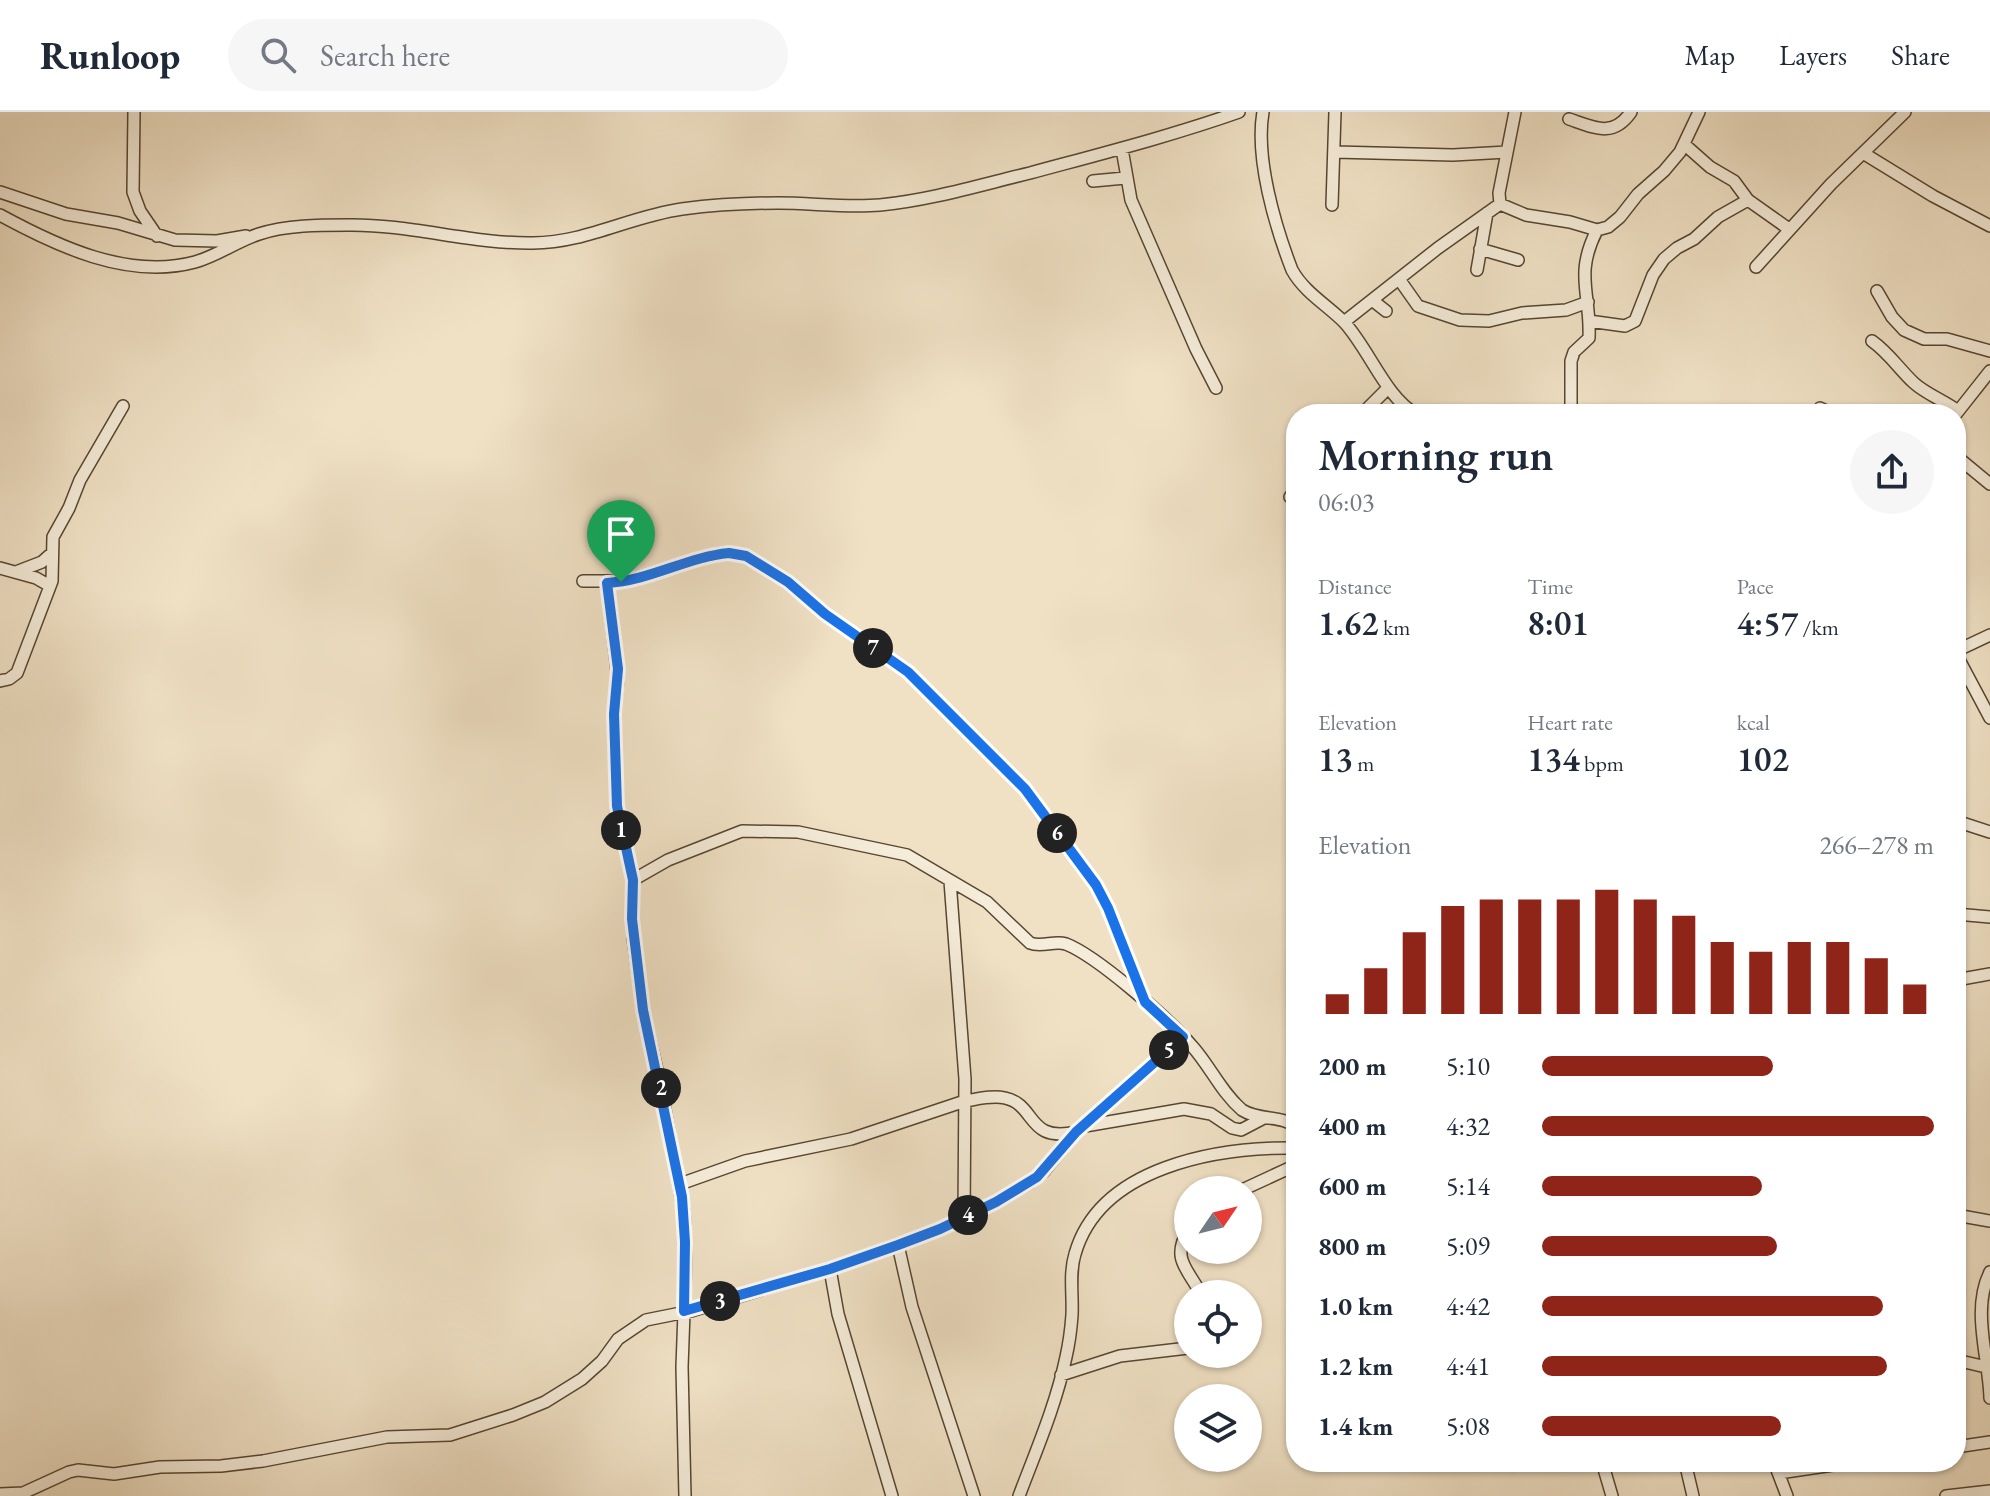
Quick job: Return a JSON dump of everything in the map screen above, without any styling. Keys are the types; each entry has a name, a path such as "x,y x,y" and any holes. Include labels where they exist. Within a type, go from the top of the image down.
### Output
{"street":[{"path":"134,112 133,192 140,211 157,236"},
{"path":"0,192 77,217 118,223 157,236 202,242 286,229 350,225 404,229 490,242 545,243 589,235 633,218 682,209 778,203 861,206 943,195 1122,149 1239,112"},
{"path":"1263,112 1260,129 1266,176 1292,270 1298,281 1344,322 1402,404"},
{"path":"1332,205 1335,112"},
{"path":"1500,204 1499,193 1515,112"},
{"path":"1569,119 1612,129 1631,112"},
{"path":"1500,204 1526,215 1597,230 1608,227 1673,161 1699,112"},
{"path":"1756,267 1831,184 1905,112"},
{"path":"1684,144 1710,167 1734,181 1748,200 1789,229"},
{"path":"1122,149 1131,200 1216,388"},
{"path":"1335,152 1453,155 1507,152"},
{"path":"1863,153 1959,211 1990,226"},
{"path":"1093,181 1125,178"},
{"path":"1589,321 1625,326 1633,323 1653,275 1664,259 1694,239 1718,217 1748,200"},
{"path":"1344,322 1500,204"},
{"path":"1477,270 1487,212"},
{"path":"0,215 82,253 111,261 156,267 194,262 259,234"},
{"path":"1571,404 1571,361 1574,352 1589,338 1583,270 1597,230"},
{"path":"1480,249 1518,260"},
{"path":"1399,279 1418,306 1460,320 1489,321 1522,313 1566,310 1588,302"},
{"path":"1877,291 1894,321 1904,330 1924,339 1947,339 1990,351"},
{"path":"1372,300 1386,311"},
{"path":"1872,341 1918,387 1946,404"},
{"path":"1964,404 1990,371"},
{"path":"1372,404 1388,388"},
{"path":"0,681 17,673 50,586 53,537 80,480 123,406"},
{"path":"1966,464 1990,484"},
{"path":"15,572 42,562 52,553"},
{"path":"583,581 626,581 709,556 739,553 788,582 825,614 908,672 1025,789 1096,885 1145,1002"},
{"path":"0,568 36,578 50,586"},
{"path":"607,583 618,669 614,714 617,806 633,880 632,919 643,1010 680,1184 685,1242 682,1367 685,1496"},
{"path":"1966,647 1990,635"},
{"path":"1966,671 1990,718"},
{"path":"1966,824 1990,832"},
{"path":"633,880 668,860 742,831 798,832 897,852 987,902 1030,943 1038,946 1059,942 1093,960 1183,1037 1236,1106 1262,1119 1286,1121"},
{"path":"950,881 965,1101 964,1217"},
{"path":"1966,915 1990,917"},
{"path":"1966,978 1990,974"},
{"path":"0,1494 23,1493 78,1470 114,1474 160,1467 221,1466 263,1461 387,1437 450,1435 513,1415 545,1402 582,1379 602,1361 618,1339 646,1320 830,1269 898,1245 964,1217 1029,1183 1044,1171 1080,1129 1183,1037"},
{"path":"680,1184 749,1160 851,1139 965,1101 1005,1098 1015,1103 1046,1133 1060,1135 1184,1109 1211,1114 1237,1130 1249,1128 1262,1119"},
{"path":"1019,1496 1044,1432 1061,1375 1072,1314 1075,1254 1087,1228 1111,1199 1147,1176 1174,1165 1236,1150 1286,1148"},
{"path":"1262,1181 1286,1170"},
{"path":"1966,1217 1990,1221"},
{"path":"898,1245 912,1307 974,1496"},
{"path":"830,1269 838,1314 892,1496"},
{"path":"1990,1272 1984,1288 1983,1306 1990,1398"},
{"path":"1061,1375 1120,1356 1174,1350"},
{"path":"1966,1362 1990,1368"},
{"path":"1966,1446 1990,1442"},
{"path":"1605,1472 1612,1496"},
{"path":"1687,1472 1693,1496"},
{"path":"1778,1472 1787,1496"},
{"path":"1946,1496 1990,1491"}],"route":[{"path":"739,553 788,582 825,614 908,672 1025,789 1096,885 1145,1002 1183,1037 1076,1132 1044,1171 996,1202 898,1245 691,1311 684,1311 682,1197 643,1010 632,919 633,880 617,806 614,714 618,669 607,583 621,582 709,556 739,553"}]}
